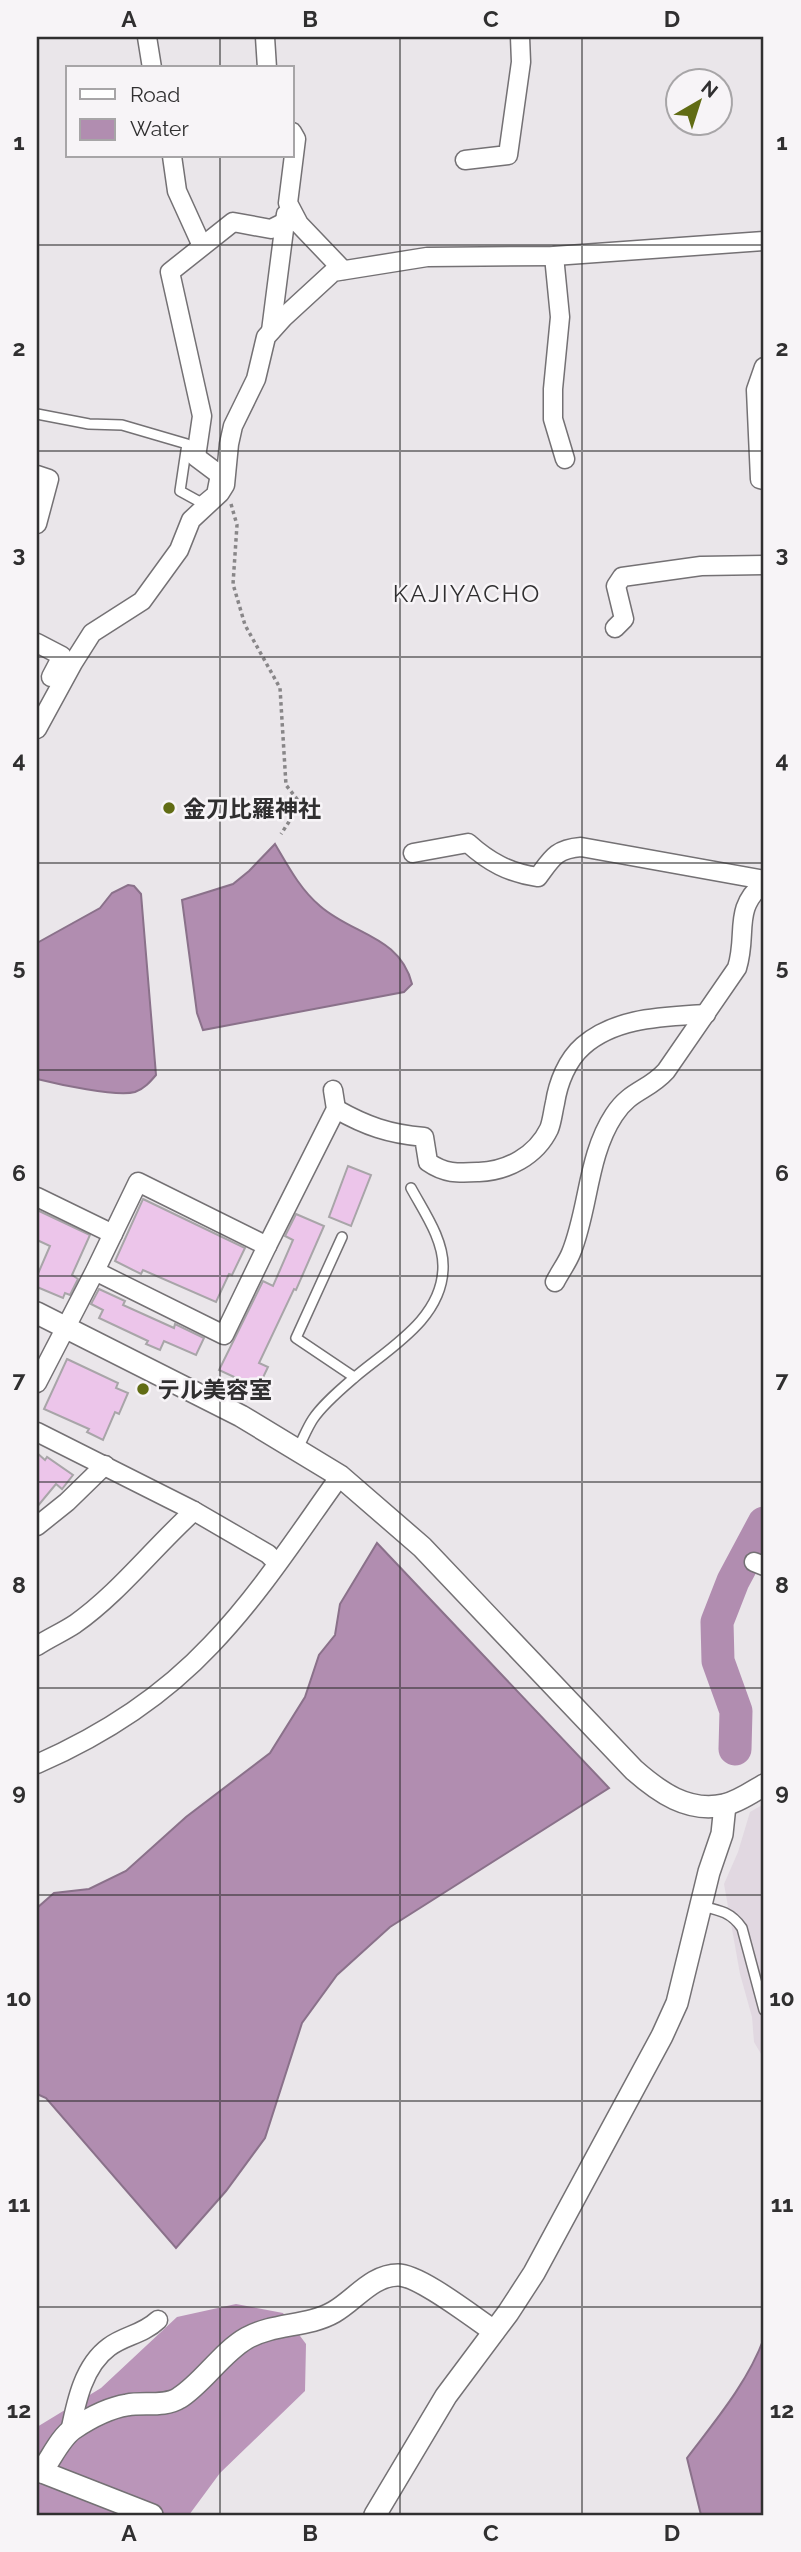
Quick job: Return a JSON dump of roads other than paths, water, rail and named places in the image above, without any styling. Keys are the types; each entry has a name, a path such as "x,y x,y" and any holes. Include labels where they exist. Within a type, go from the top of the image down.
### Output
{"street":[{"path":"147,37 152,66"},
{"path":"265,37 267,66"},
{"path":"465,160 508,155 521,62 520,37"},
{"path":"294,136 294,155"},
{"path":"172,158 177,191 202,246"},
{"path":"271,331 294,158"},
{"path":"288,203 299,224 343,270"},
{"path":"222,477 196,457 202,416 170,272 233,222 271,229 285,222"},
{"path":"37,729 92,633 142,601 179,550 191,520 220,493 233,426 256,379 266,337 332,272 427,257 554,256 764,241"},
{"path":"554,256 560,317 553,419 565,460"},
{"path":"764,367 755,390 760,479 764,480"},
{"path":"37,475 49,479 37,524"},
{"path":"615,628 624,619 616,586 622,577 701,566 764,565"},
{"path":"37,643 62,656 37,705"},
{"path":"413,853 468,843 485,858 503,868 537,877 553,857 565,849 581,847 764,881"},
{"path":"555,1282 571,1253 600,1145 612,1117 626,1098 656,1082 737,968 741,955 745,906 753,892 764,881"},
{"path":"336,1109 368,1126 400,1135 424,1137 428,1162 442,1171 492,1172 525,1157 538,1145 550,1128 557,1088 566,1068 580,1048 599,1034 658,1017 706,1014"},
{"path":"95,1271 224,1335 336,1109 333,1090"},
{"path":"37,1382 138,1182 267,1246"},
{"path":"37,1197 113,1234"},
{"path":"37,1313 241,1416 298,1448 340,1476 422,1547 634,1770 659,1792 677,1801 694,1805 725,1805 764,1785"},
{"path":"37,1432 194,1511 268,1554 277,1563"},
{"path":"37,1526 105,1465"},
{"path":"37,1764 98,1734 175,1678 210,1647 237,1617 340,1476"},
{"path":"37,1646 75,1623 116,1589 164,1538 194,1511"},
{"path":"375,2515 446,2396 534,2273 662,2036 677,2003 709,1872 722,1835 725,1805"},
{"path":"152,2515 38,2473 70,2432 92,2418 124,2405 178,2399 247,2338 273,2328 316,2319 334,2312 368,2286 385,2277 400,2275 419,2281 494,2331"},
{"path":"70,2432 79,2392 96,2360 109,2347 140,2333 158,2320"}],"lane":[{"path":"37,414 89,424 122,425 187,443 180,491 200,502 212,492 222,477"},
{"path":"298,1448 313,1419 354,1377 400,1342 423,1318 439,1293 443,1266 437,1236 411,1188"},
{"path":"342,1237 296,1338 354,1377"},
{"path":"700,1906 727,1912 735,1917 742,1928 764,2010"}],"water":[{"path":"275,844 306,892 333,916 386,946 406,968 412,984 404,992 203,1030 197,1013 182,900 233,884"},
{"path":"128,885 134,886 141,894 156,1075 141,1089 126,1093 86,1089 37,1079 37,943 100,908 112,893"},
{"path":"377,1543 609,1788 390,1927 337,1975 302,2023 265,2138 226,2191 176,2248 46,2098 37,2094 37,1908 54,1893 89,1889 126,1871 186,1817 270,1753 305,1697 319,1655 335,1635 340,1604"},
{"path":"764,2338 764,2515 701,2515 687,2458 740,2386"}],"waterway":[{"path":"735,1749 736,1711 718,1661 717,1622 733,1581 764,1523"}],"place":[{"name":"金刀比羅神社","path":"169,808"},
{"name":"テル美容室","path":"143,1389"}],"district":[{"name":"KAJIYACHO","path":"467,593"}]}
